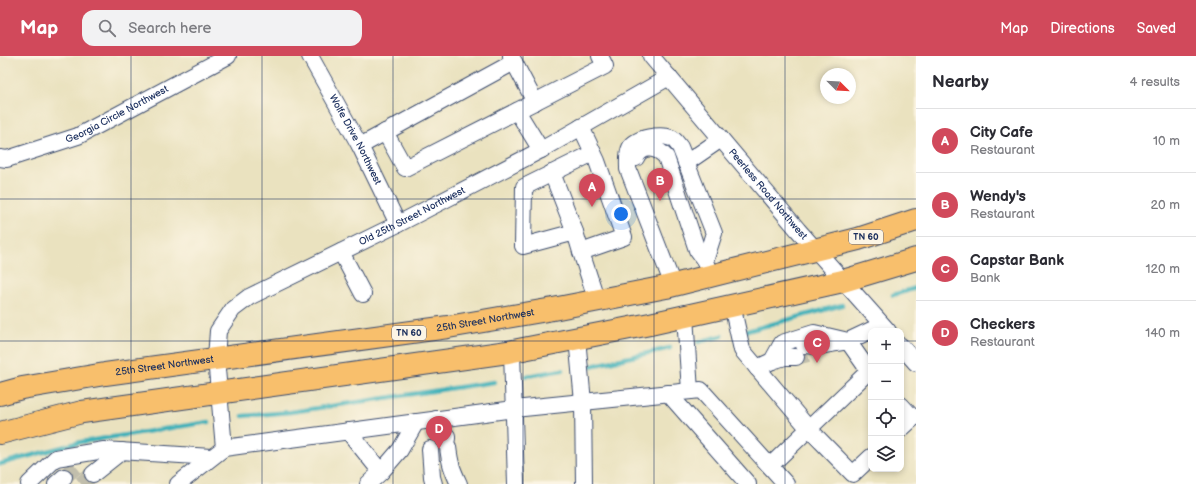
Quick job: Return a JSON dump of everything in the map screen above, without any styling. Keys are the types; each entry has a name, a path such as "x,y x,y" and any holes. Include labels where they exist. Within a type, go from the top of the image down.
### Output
{"highway":[{"name":"25th Street Northwest","path":"0,394 22,388 105,374 448,327 597,301 672,285 708,268 815,249 858,239 916,220"},
{"path":"0,433 82,412 219,394 512,351 685,316 843,281 916,259"}],"street":[{"name":"Georgia Circle Northwest","path":"0,158 7,159 78,136 228,56"},
{"name":"Wolfe Drive Northwest","path":"310,56 360,146 398,224"},
{"path":"385,132 405,168 605,66 600,56"},
{"name":"Peerless Road Northwest","path":"651,56 815,249 885,328"},
{"path":"360,146 513,59 535,102"},
{"name":"Old 25th Street Northwest","path":"218,452 219,394 216,358 218,331 233,309 249,296 398,224 541,150 669,77"},
{"path":"517,111 541,150"},
{"path":"581,127 593,153 624,237 581,252"},
{"path":"672,285 628,169 627,156 631,146 637,142 659,136 673,139 680,147 714,234 708,268"},
{"path":"686,163 721,139"},
{"path":"652,232 654,222 635,164 636,156 641,150 648,148 661,151 666,157 697,250 708,268"},
{"path":"575,232 523,246 524,186 593,153"},
{"path":"552,173 575,232 597,301"},
{"path":"341,252 364,294"},
{"path":"732,305 742,350 809,429 853,474 868,460"},
{"path":"685,316 690,391"},
{"path":"797,353 782,343 814,333 848,341 868,369"},
{"path":"757,368 797,353 848,341 868,334"},
{"path":"577,338 583,402 584,484"},
{"path":"904,349 916,363"},
{"path":"512,351 516,484"},
{"path":"770,466 868,374"},
{"path":"438,438 514,409 702,390 786,484"},
{"path":"668,393 748,484"},
{"path":"904,408 915,417 904,426"},
{"path":"368,484 381,472 400,450 416,422"},
{"path":"29,484 56,458 104,450 218,452 348,431 416,422 438,438 459,484"},
{"path":"348,431 381,472"},
{"path":"434,484 432,477 438,438"},
{"path":"78,465 122,451"},
{"path":"93,474 122,451"},
{"path":"178,484 218,452"}],"waterway":[{"path":"893,295 916,288"},
{"path":"747,331 842,305"},
{"path":"698,342 722,336"},
{"path":"591,366 670,348"},
{"path":"527,376 562,370"},
{"path":"243,416 291,412 494,382"},
{"path":"0,464 81,442 209,422"}],"tunnel":[{"path":"796,357 808,354"},
{"path":"64,477 78,465"},
{"path":"81,484 93,474"}],"place":[{"name":"Wendy's","path":"660,201"},
{"name":"City Cafe","path":"592,207"},
{"name":"Capstar Bank","path":"817,363"},
{"name":"Checkers","path":"439,449"}]}
